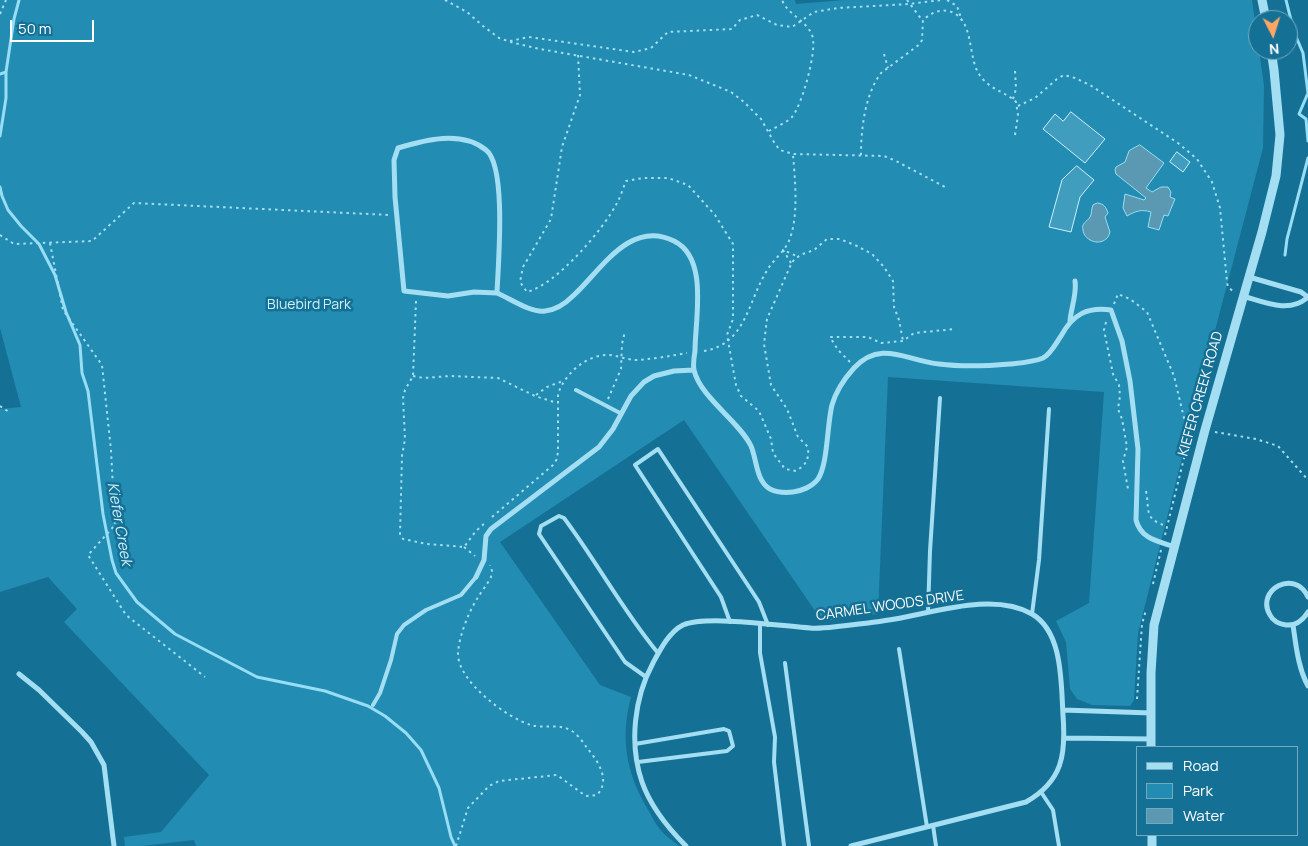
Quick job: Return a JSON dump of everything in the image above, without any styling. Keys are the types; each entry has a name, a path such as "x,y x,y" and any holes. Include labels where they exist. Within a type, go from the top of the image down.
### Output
{"street":[{"name":"KIEFER CREEK ROAD","path":"1151,743 1151,673 1154,625 1205,430 1250,277 1276,176 1279,143 1272,60"},
{"path":"497,293 500,238 499,196 495,165 488,151 473,143 456,138 418,142 398,148 394,160 404,291 448,296 474,292 497,293 527,308 543,312 555,309 568,301 622,246 634,239 647,235 660,236 675,241 686,249 694,264 697,301 694,370 704,389 750,444 760,480 767,487 775,491 788,493 808,488 818,479 824,462 832,406 838,389 855,366 876,354 894,352 936,364 955,365 1011,364 1044,358 1056,345 1070,322 1071,307 1076,290 1075,280"},
{"path":"1243,296 1284,306 1301,303 1308,297 1301,292 1250,277"},
{"path":"1070,322 1094,308 1111,310 1122,341 1130,381 1138,449 1136,489 1136,520 1138,530 1149,538 1175,548"},
{"path":"476,577 484,560 486,536 491,529 598,447 613,429 620,413 631,396 644,382 654,376 674,371 694,370"},
{"path":"1308,597 1301,587 1288,583 1281,584 1270,593 1267,606 1269,613 1279,623 1293,625 1299,622 1308,612"},
{"name":"CARMEL WOODS DRIVE","path":"686,846 650,800 642,782 638,762 635,725 638,704 646,678 658,653 675,631 682,626 704,622 730,622 813,629 894,619 979,604 1003,604 1032,614 1047,627 1055,644 1065,738 1062,760 1056,774 1041,792 1026,802 851,846"},
{"path":"1293,625 1299,661 1308,686"},
{"path":"18,674 39,690 82,732 91,742 104,765 114,846"},
{"path":"1063,710 1151,713"},
{"path":"1065,738 1151,743"}],"lane":[{"path":"576,390 620,413"},
{"path":"928,612 940,398"},
{"path":"1032,614 1039,560 1049,409"},
{"path":"730,622 721,597 635,465 658,449 760,602 768,625"},
{"path":"646,678 625,662 540,534 541,526 559,516 564,518 583,543 642,633 658,653"},
{"path":"373,705 380,693 397,634 404,625 426,610 461,596 476,577"},
{"path":"760,624 760,653 775,738 774,762 784,846"},
{"path":"899,649 927,827"},
{"path":"784,663 809,846"},
{"path":"636,744 729,730 733,746 727,751 638,762"},
{"path":"1041,792 1053,810 1059,846"},
{"path":"933,825 936,846"}],"path":[{"path":"0,14 6,0"},
{"path":"445,0 467,12 499,38 540,49 689,75 731,92 761,119 780,150 793,154 877,155 896,161 945,187"},
{"path":"768,131 792,116 808,75 814,51 813,36 809,29 786,8 782,0"},
{"path":"861,155 862,131 872,86 881,73 920,44 922,40 923,20 907,0"},
{"path":"509,41 529,37 634,52 651,48 668,32 732,29 740,20 756,15 777,25 792,27 814,12 838,8 942,0"},
{"path":"947,0 957,6 966,27 974,63 979,75 992,88 1013,99 1018,106 1016,135"},
{"path":"923,20 935,12 943,10 962,20"},
{"path":"884,54 888,68"},
{"path":"1013,99 1016,89 1015,70"},
{"path":"1018,106 1035,98 1064,75 1076,78 1090,85 1178,142 1197,158 1212,182 1220,208 1227,282 1232,292 1243,296"},
{"path":"464,547 476,531 554,465 558,451 559,422 557,404 561,385 590,358 611,355 635,360 711,350 720,347 738,332 744,323 756,290 769,268 789,241 794,216 793,154"},
{"path":"0,235 14,244 92,241 134,203 397,215"},
{"path":"50,243 64,310 102,365 111,450 115,525 88,555 126,615 205,677"},
{"path":"782,250 799,257"},
{"path":"782,250 791,265"},
{"path":"417,292 413,376 405,390 404,398 405,439 402,456 400,534 403,540 464,547 491,566 491,577 470,611 464,628 458,654 463,670 483,694 510,714 529,724 573,731 596,759 602,770 603,779 602,790 597,795 587,796 556,775 499,782 489,786 468,808 456,846"},
{"path":"1167,526 1156,522 1148,514 1146,491 1143,489 1128,490 1123,461 1127,447 1122,419 1118,409 1119,385 1113,374 1104,330 1118,294 1130,299 1147,312 1174,376 1184,418 1192,426 1256,439 1278,446 1308,480"},
{"path":"855,366 838,350 830,337 868,337 881,343 903,342 914,333 955,328"},
{"path":"604,405 618,379 621,369 625,331"},
{"path":"413,376 424,378 450,376 498,378 535,396 557,404"},
{"path":"535,396 546,387 565,380"},
{"path":"0,406 9,412"}],"green space":[{"name":"Bluebird Park","path":"0,0 795,0 796,4 844,0 1252,0 1253,10 1248,10 1248,60 1260,60 1264,86 1263,148 1138,633 1134,700 1130,706 1092,705 1077,699 1070,689 1066,642 1056,621 1089,603 1104,392 888,377 878,614 822,621 684,420 500,542 600,685 631,697 626,727 626,741 627,754 634,781 657,826 679,846 196,846 194,840 125,846 124,837 161,832 209,775 64,622 77,609 48,577 0,592 0,409 21,407 0,328"}],"water":[{"path":"1140,145 1164,163 1146,188 1152,192 1161,187 1168,187 1171,192 1170,197 1175,199 1168,216 1164,215 1159,230 1148,227 1151,212 1139,211 1127,216 1123,208 1125,194 1144,200 1146,198 1116,174 1115,170 1116,167 1125,162 1129,151"},
{"path":"1098,203 1106,207 1108,213 1105,217 1110,232 1107,239 1095,242 1086,237 1083,228 1091,216 1093,205"}],"building":[{"path":"1071,112 1105,139 1085,163 1043,129 1055,114 1063,121"},
{"path":"1177,152 1190,162 1183,172 1170,162"},
{"path":"1077,166 1094,180 1080,197 1071,232 1049,227 1062,180"}],"waterway":[{"name":"Kiefer Creek","path":"0,136 6,98 6,72 14,19 19,0"},
{"path":"1286,0 1294,32 1303,53 1308,93 1299,114 1306,119 1308,141"},
{"name":"Kiefer Creek","path":"0,74 6,72"},
{"path":"1285,255 1287,239 1308,158"},
{"name":"Kiefer Creek","path":"0,187 8,210 39,244 55,275 66,312 80,345 82,373 88,391 103,514 116,573 137,602 175,634 257,677 325,691 368,706 385,716 406,733 421,750 439,788 455,846"}]}
